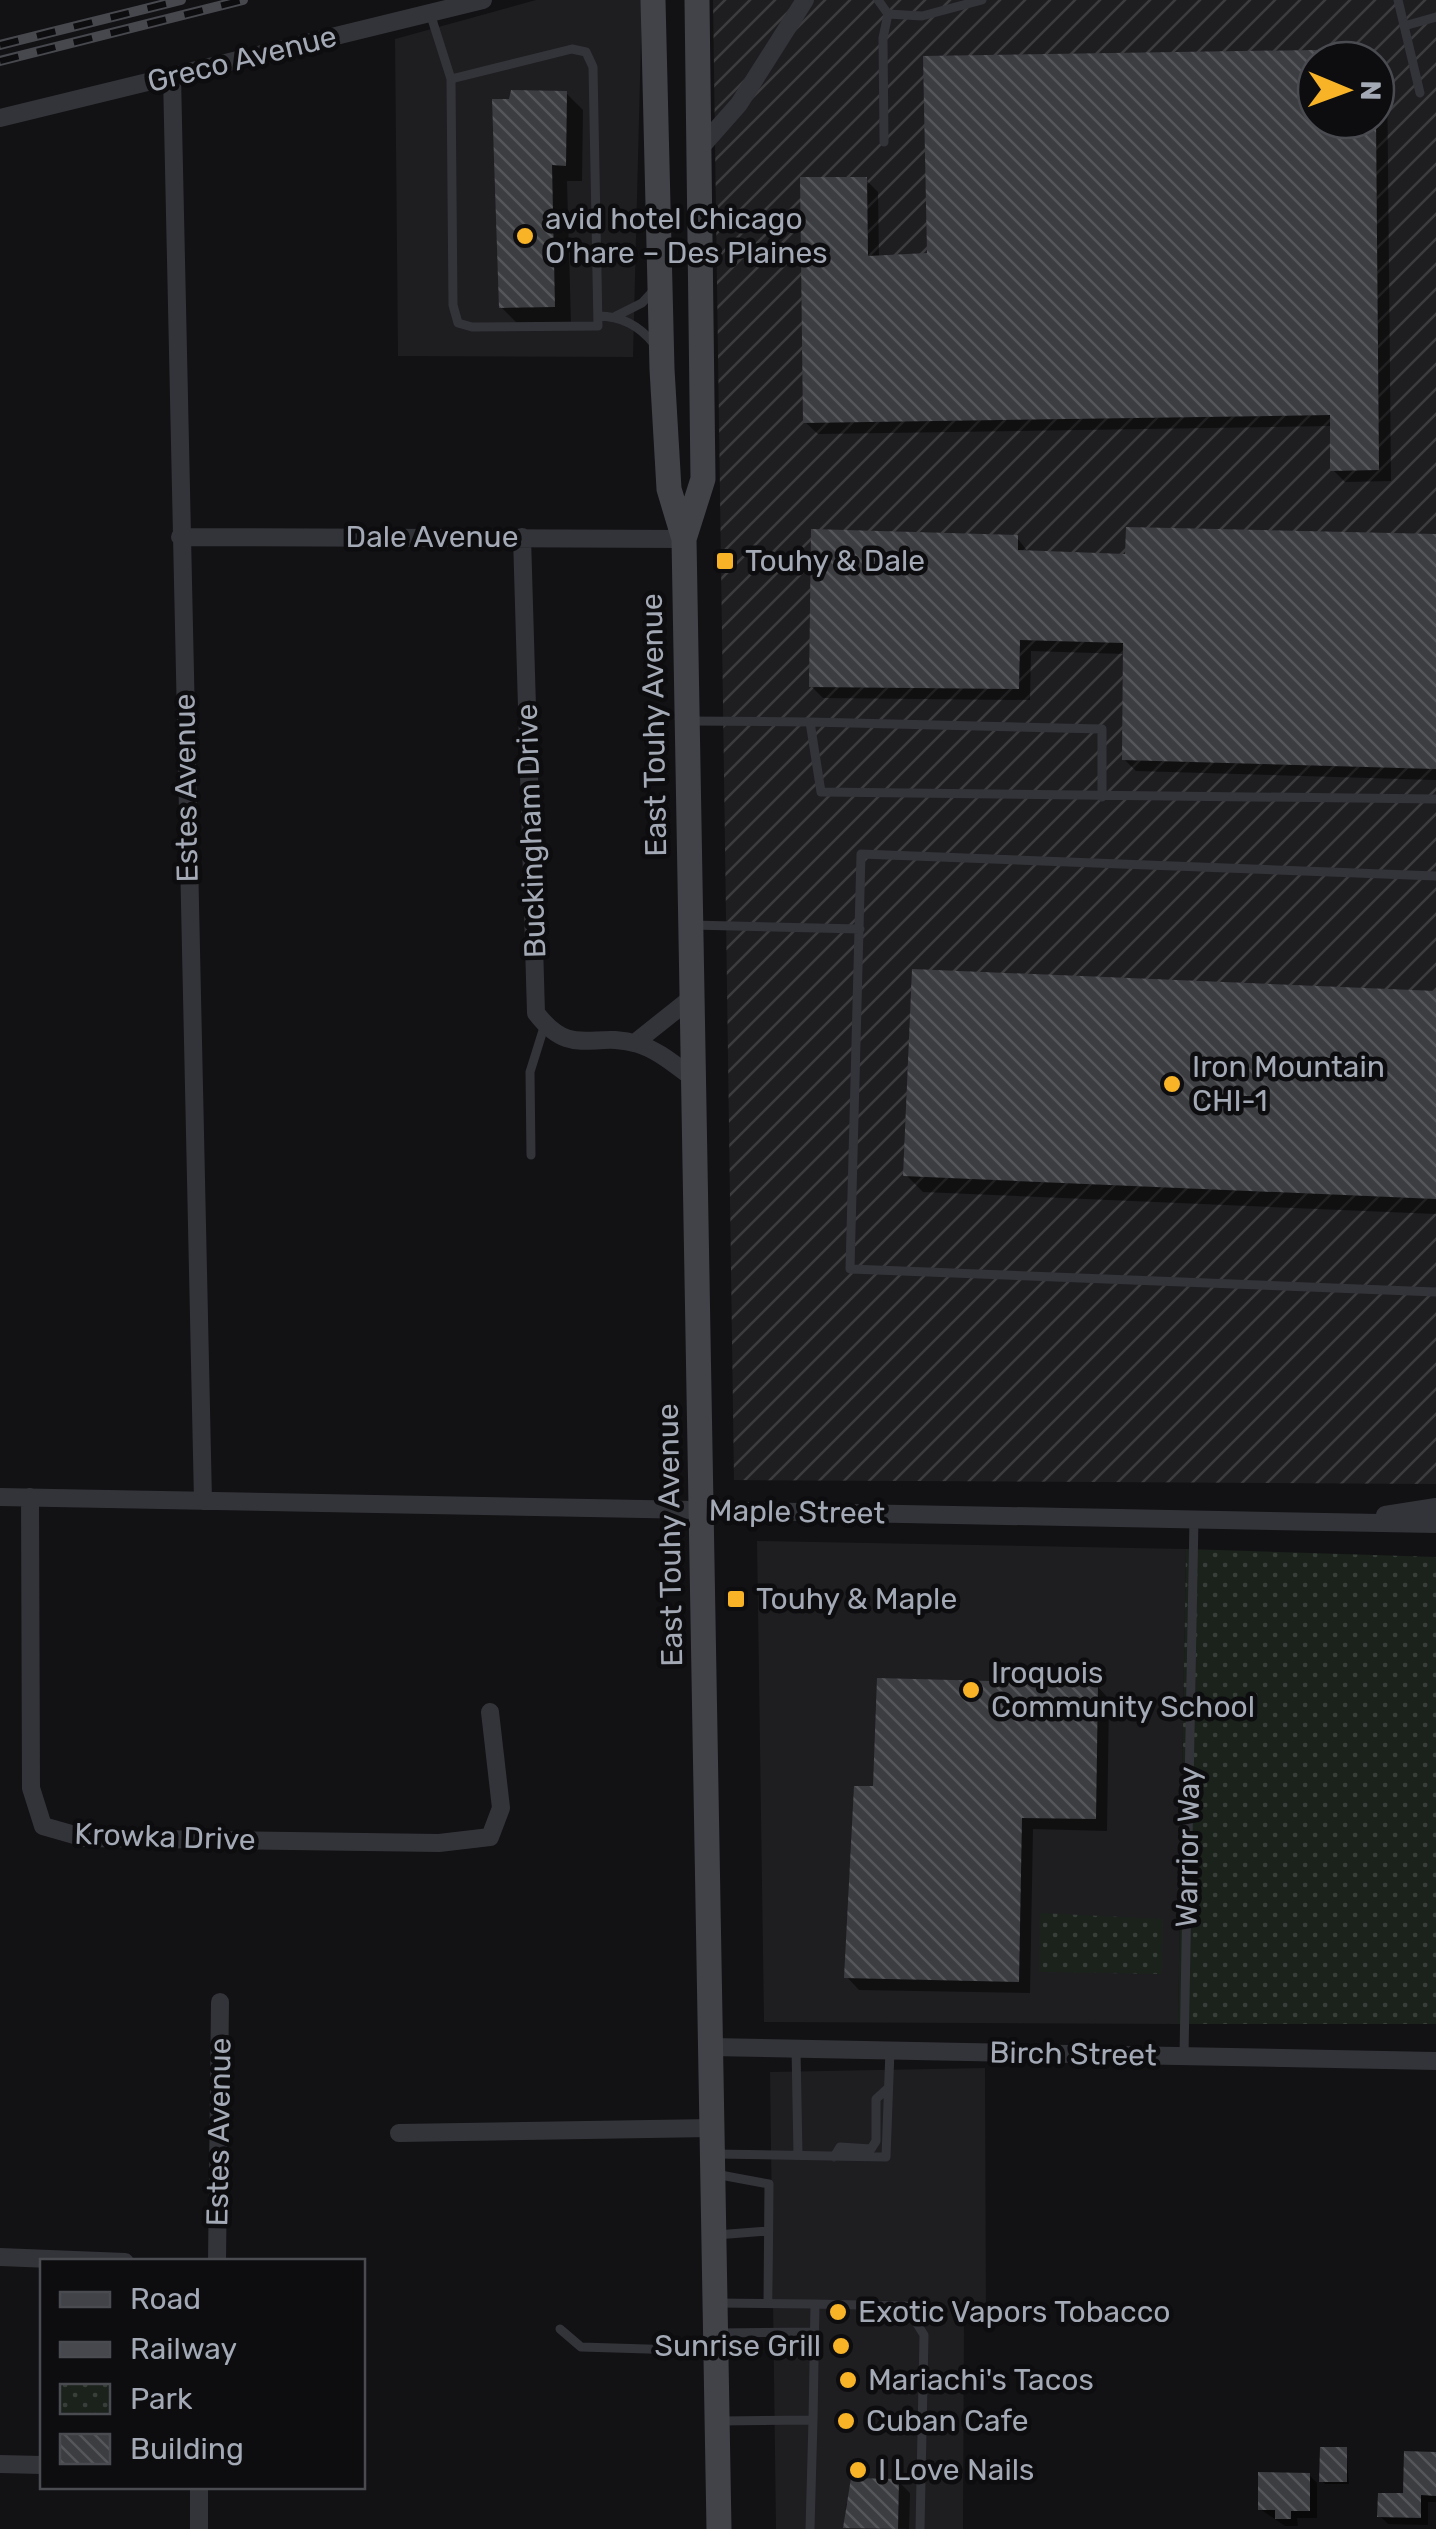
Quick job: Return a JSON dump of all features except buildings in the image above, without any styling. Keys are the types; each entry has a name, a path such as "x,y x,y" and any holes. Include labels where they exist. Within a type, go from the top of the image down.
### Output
{"main road":[{"name":"East Touhy Avenue","path":"653,0 662,354 670,489 684,539 719,2529"},
{"name":"East Touhy Avenue","path":"684,539 703,480 697,0"}],"street":[{"name":"Greco Avenue","path":"0,118 483,0"},
{"path":"701,147 739,104 805,0"},
{"name":"Estes Avenue","path":"172,76 204,1501"},
{"name":"Dale Avenue","path":"180,537 684,539"},
{"name":"Buckingham Drive","path":"522,537 536,1013 545,1024"},
{"path":"636,1042 690,999"},
{"path":"545,1024 553,1035 578,1042 636,1042 693,1078"},
{"name":"Maple Street","path":"0,1497 1436,1524"},
{"name":"Krowka Drive","path":"30,1498 30,1788 44,1826 85,1838 439,1843 490,1837 501,1808 490,1712"},
{"name":"Maple Street","path":"1355,1521 1436,1507"},
{"name":"Estes Avenue","path":"217,2259 220,2002"},
{"name":"Birch Street","path":"710,2047 1436,2062"},
{"path":"399,2133 712,2152"},
{"path":"0,2257 50,2259"},
{"path":"0,2464 40,2465"},
{"path":"199,2489 199,2529"}],"lane":[{"path":"878,0 888,14 883,38 884,142"},
{"path":"888,14 922,16 982,0"},
{"path":"1398,0 1420,93"},
{"path":"430,13 451,78 453,305 458,323 472,327 598,326 593,66 586,52 572,49 451,78"},
{"path":"1404,26 1436,16"},
{"path":"598,316 616,316 652,295 659,279"},
{"path":"616,316 646,334 662,354"},
{"path":"686,721 1102,729 1102,797"},
{"path":"810,722 821,792 1436,799"},
{"path":"1436,876 861,854 850,1269 1436,1292"},
{"path":"690,925 860,930"},
{"path":"531,1156 530,1072 545,1024"},
{"name":"Warrior Way","path":"1184,2056 1194,1518"},
{"path":"796,2048 798,2155"},
{"path":"712,2152 886,2158 890,2050"},
{"path":"834,2156 840,2147 871,2149 876,2141 876,2099 887,2089"},
{"path":"712,2152 768,2184 768,2302"},
{"path":"714,2235 768,2231"},
{"path":"715,2302 906,2306 924,2335 920,2529"},
{"path":"810,2529 815,2304"},
{"path":"560,2329 581,2346 716,2342 814,2332"},
{"path":"717,2421 813,2420"}],"shaded area":[{"path":"536,0 642,0 633,357 398,356 395,39"},
{"path":"713,0 1436,0 1436,1484 734,1480"},
{"name":"Iroquois Community School","path":"757,1541 1186,1549 1178,2024 764,2022"},
{"path":"985,2068 986,2324 964,2321 963,2529 776,2529 770,2072"}],"green space":[{"path":"1186,1549 1436,1557 1436,2024 1178,2024"},
{"path":"1040,1913 1163,1919 1162,1974 1039,1972"}],"railway":[{"path":"0,45 181,0"},
{"path":"0,61 243,0"}],"place":[{"name":"avid hotel Chicago O’hare – Des Plaines","path":"525,236"},
{"name":"Touhy & Dale","path":"725,561"},
{"name":"Iron Mountain CHI-1","path":"1172,1084"},
{"name":"Touhy & Maple","path":"736,1599"},
{"name":"Iroquois Community School","path":"971,1690"},
{"name":"Exotic Vapors Tobacco","path":"838,2312"},
{"name":"Sunrise Grill","path":"841,2346"},
{"name":"Mariachi's Tacos","path":"848,2380"},
{"name":"Cuban Cafe","path":"846,2421"},
{"name":"I Love Nails","path":"858,2470"}]}
